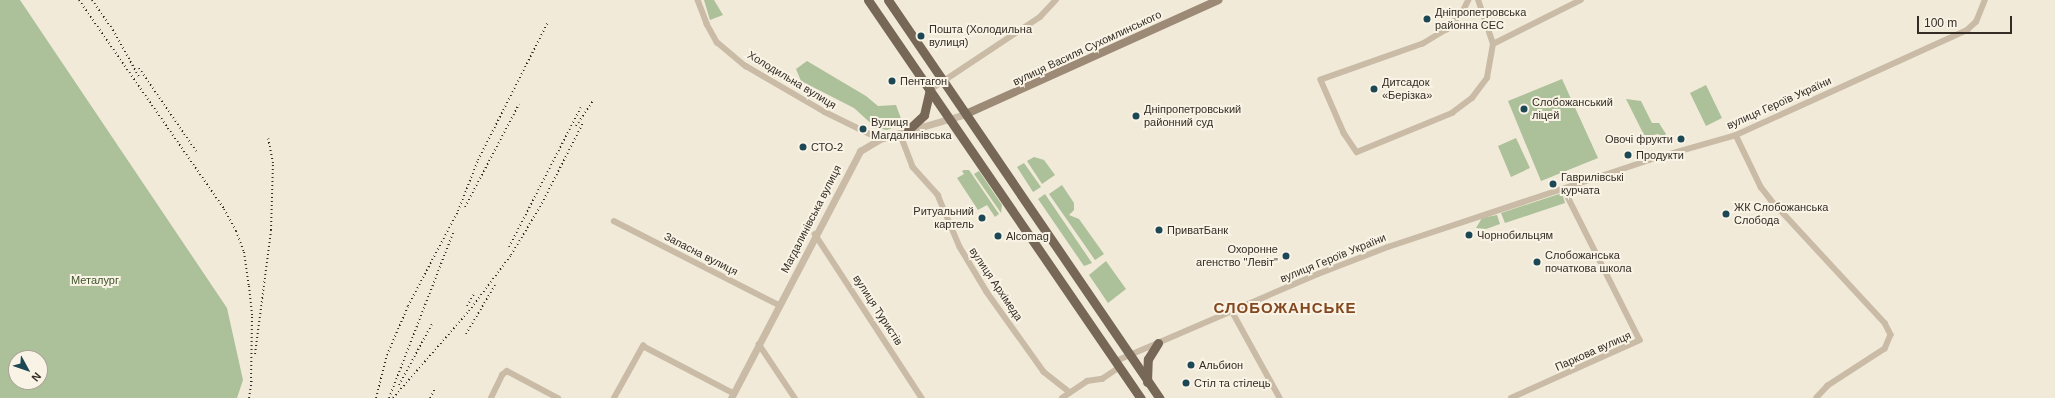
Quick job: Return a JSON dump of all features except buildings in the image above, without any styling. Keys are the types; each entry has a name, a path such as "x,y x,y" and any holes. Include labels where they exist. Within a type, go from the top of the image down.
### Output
{"main road":[{"path":"868,0 951,118 1141,398"},
{"path":"888,0 1158,398"},
{"name":"вулиця Василя Сухомлинського","path":"966,114 1218,0"},
{"path":"904,131 924,115 930,90"},
{"path":"1147,382 1148,359 1158,343"}],"street":[{"name":"Холодильна вулиця","path":"698,0 707,24 717,42 746,66 825,112 880,138"},
{"path":"930,90 1040,17 1056,0"},
{"path":"1493,44 1581,0"},
{"path":"1468,2 1479,2 1493,44 1487,78 1472,98 1452,114 1362,151 1357,152 1352,148 1320,80 1424,44 1448,29 1463,12 1468,2"},
{"name":"вулиця Героїв України","path":"1062,398 1087,381 1102,379 1129,355 1388,247 1649,160 1736,135 1966,30 1976,22 1985,2"},
{"name":"Магдалинівська вулиця","path":"732,396 856,156 865,146 880,138 966,114"},
{"name":"вулиця Архімеда","path":"904,131 910,160 938,195 960,247 987,292 1044,372 1070,392"},
{"path":"1736,135 1762,187 1771,200 1885,323 1891,336 1885,349 1828,386 1817,398"},
{"name":"Паркова вулиця","path":"1512,398 1640,340 1564,189"},
{"name":"Запасна вулиця","path":"614,221 779,305"},
{"name":"вулиця Туристів","path":"815,234 922,398"},
{"path":"1232,311 1280,398"},
{"path":"759,344 795,398"},
{"path":"614,398 642,346 732,396"},
{"path":"490,398 502,374 507,371 558,398"}],"green space":[{"name":"Металург","path":"0,0 20,0 227,308 243,380 237,398 0,398"},
{"path":"704,0 714,0 723,15 710,20"},
{"path":"807,61 866,96 878,106 896,105 903,124 887,130 876,128 854,108 801,81 796,69"},
{"path":"1562,79 1598,158 1541,181 1508,101"},
{"path":"1706,85 1722,118 1706,126 1690,93"},
{"path":"1626,99 1641,101 1652,123 1659,123 1666,134 1662,137 1658,134 1645,137"},
{"path":"1516,138 1530,168 1511,177 1498,146"},
{"path":"1034,157 1044,160 1055,175 1042,184 1027,161"},
{"path":"1024,163 1041,187 1033,192 1017,167"},
{"path":"969,170 999,214 995,217 987,205 978,210 957,178 964,174 962,171"},
{"path":"979,171 1002,205 1001,213 974,174"},
{"path":"1062,185 1074,203 1074,210 1069,215 1079,219 1104,254 1095,260 1049,194"},
{"path":"1562,193 1565,203 1505,223 1501,213"},
{"path":"1045,194 1092,263 1084,266 1038,199"},
{"path":"1497,215 1500,224 1486,229 1476,228 1482,218"},
{"path":"1106,261 1126,289 1108,303 1089,275"}],"railway":[{"path":"79,0 224,209 236,231 244,252 249,286 252,317 251,382"},
{"path":"92,0 113,30 139,77"},
{"path":"376,398 387,355 408,306 458,211 478,160 547,24"},
{"path":"139,68 196,151"},
{"path":"576,126 593,101"},
{"path":"465,207 519,104"},
{"path":"509,247 581,107"},
{"path":"393,398 469,311 511,255 540,207 583,123"},
{"path":"255,354 271,230 273,163 268,138"},
{"path":"389,398 454,230"},
{"path":"466,334 495,285"},
{"path":"467,306 475,292"},
{"path":"399,385 432,324"},
{"path":"249,398 252,378"},
{"path":"430,398 435,389"}],"place":[{"name":"Дніпропетровська районна СЕС","path":"1427,19"},
{"name":"Пошта (Холодильна вулиця)","path":"921,36"},
{"name":"Пентагон","path":"892,81"},
{"name":"Дитсадок «Берізка»","path":"1374,89"},
{"name":"Слобожанський ліцей","path":"1524,109"},
{"name":"Дніпропетровський районний суд","path":"1136,116"},
{"name":"Вулиця Магдалинівська","path":"863,129"},
{"name":"Овочі фрукти","path":"1681,139"},
{"name":"СТО-2","path":"803,147"},
{"name":"Продукти","path":"1628,155"},
{"name":"Гаврилівські курчата","path":"1553,184"},
{"name":"ЖК Слобожанська Слобода","path":"1726,214"},
{"name":"Ритуальний картель","path":"982,218"},
{"name":"ПриватБанк","path":"1159,230"},
{"name":"Чорнобильцям","path":"1469,235"},
{"name":"Alcomag","path":"998,236"},
{"name":"Охоронне агенство \"Левіт\"","path":"1286,256"},
{"name":"Cлобожанська початкова школа","path":"1537,262"},
{"name":"Альбион","path":"1191,365"},
{"name":"Стіл та стілець","path":"1186,383"}],"district":[{"name":"СЛОБОЖАНСЬКЕ","path":"1285,308"}]}
